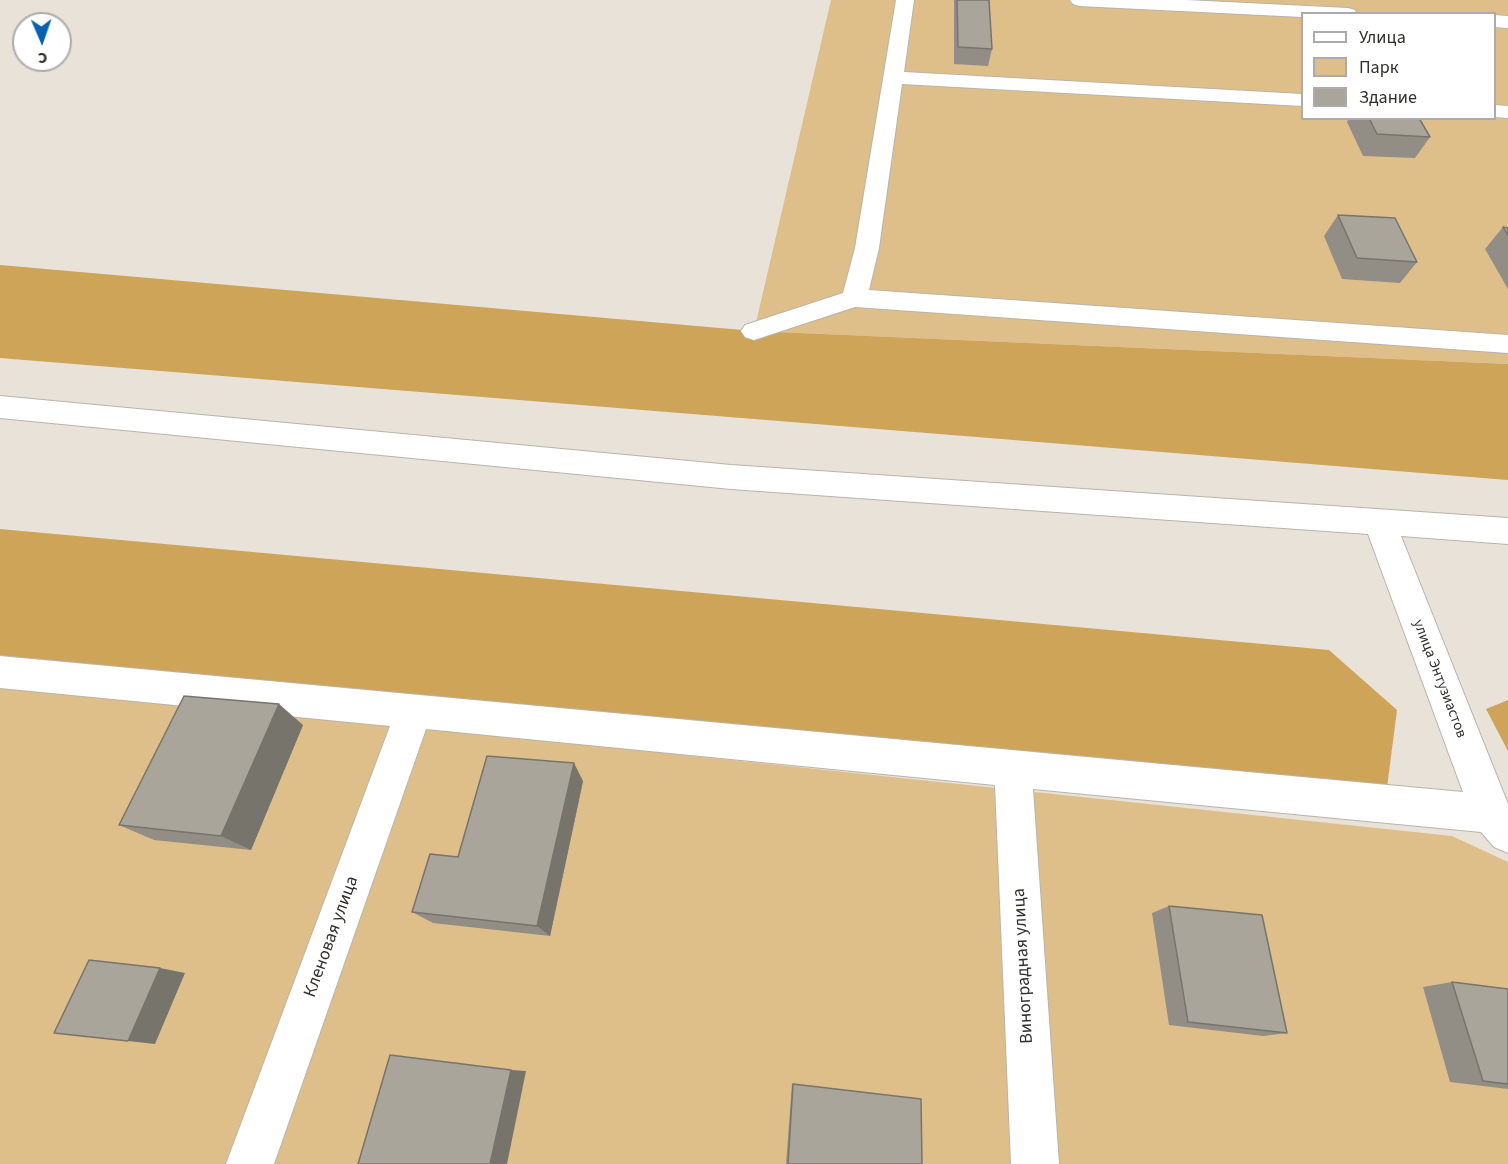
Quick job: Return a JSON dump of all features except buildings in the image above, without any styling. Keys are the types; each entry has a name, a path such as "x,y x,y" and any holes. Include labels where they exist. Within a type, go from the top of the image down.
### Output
{"street":[{"path":"854,298 867,248 905,0"},
{"path":"1079,0 1310,12"},
{"path":"894,77 1301,100"},
{"path":"754,331 854,298 1508,344"},
{"path":"0,407 731,477 1508,531"},
{"name":"улица Энтузиастов","path":"1379,521 1499,824"},
{"path":"0,672 1013,768 1499,824"},
{"name":"Кленовая улица","path":"250,1164 414,711"},
{"name":"Виноградная улица","path":"1013,768 1035,1164"}],"green space":[{"path":"831,0 1508,0 1508,364 754,331"},
{"path":"0,683 1452,836 1508,862 1508,1164 0,1164"}],"shaded area":[{"path":"0,265 754,331 1508,364 1508,480 0,358"},
{"path":"0,529 1329,650 1397,710 1385,803 0,659"},
{"path":"1508,700 1508,751 1486,709"}]}
